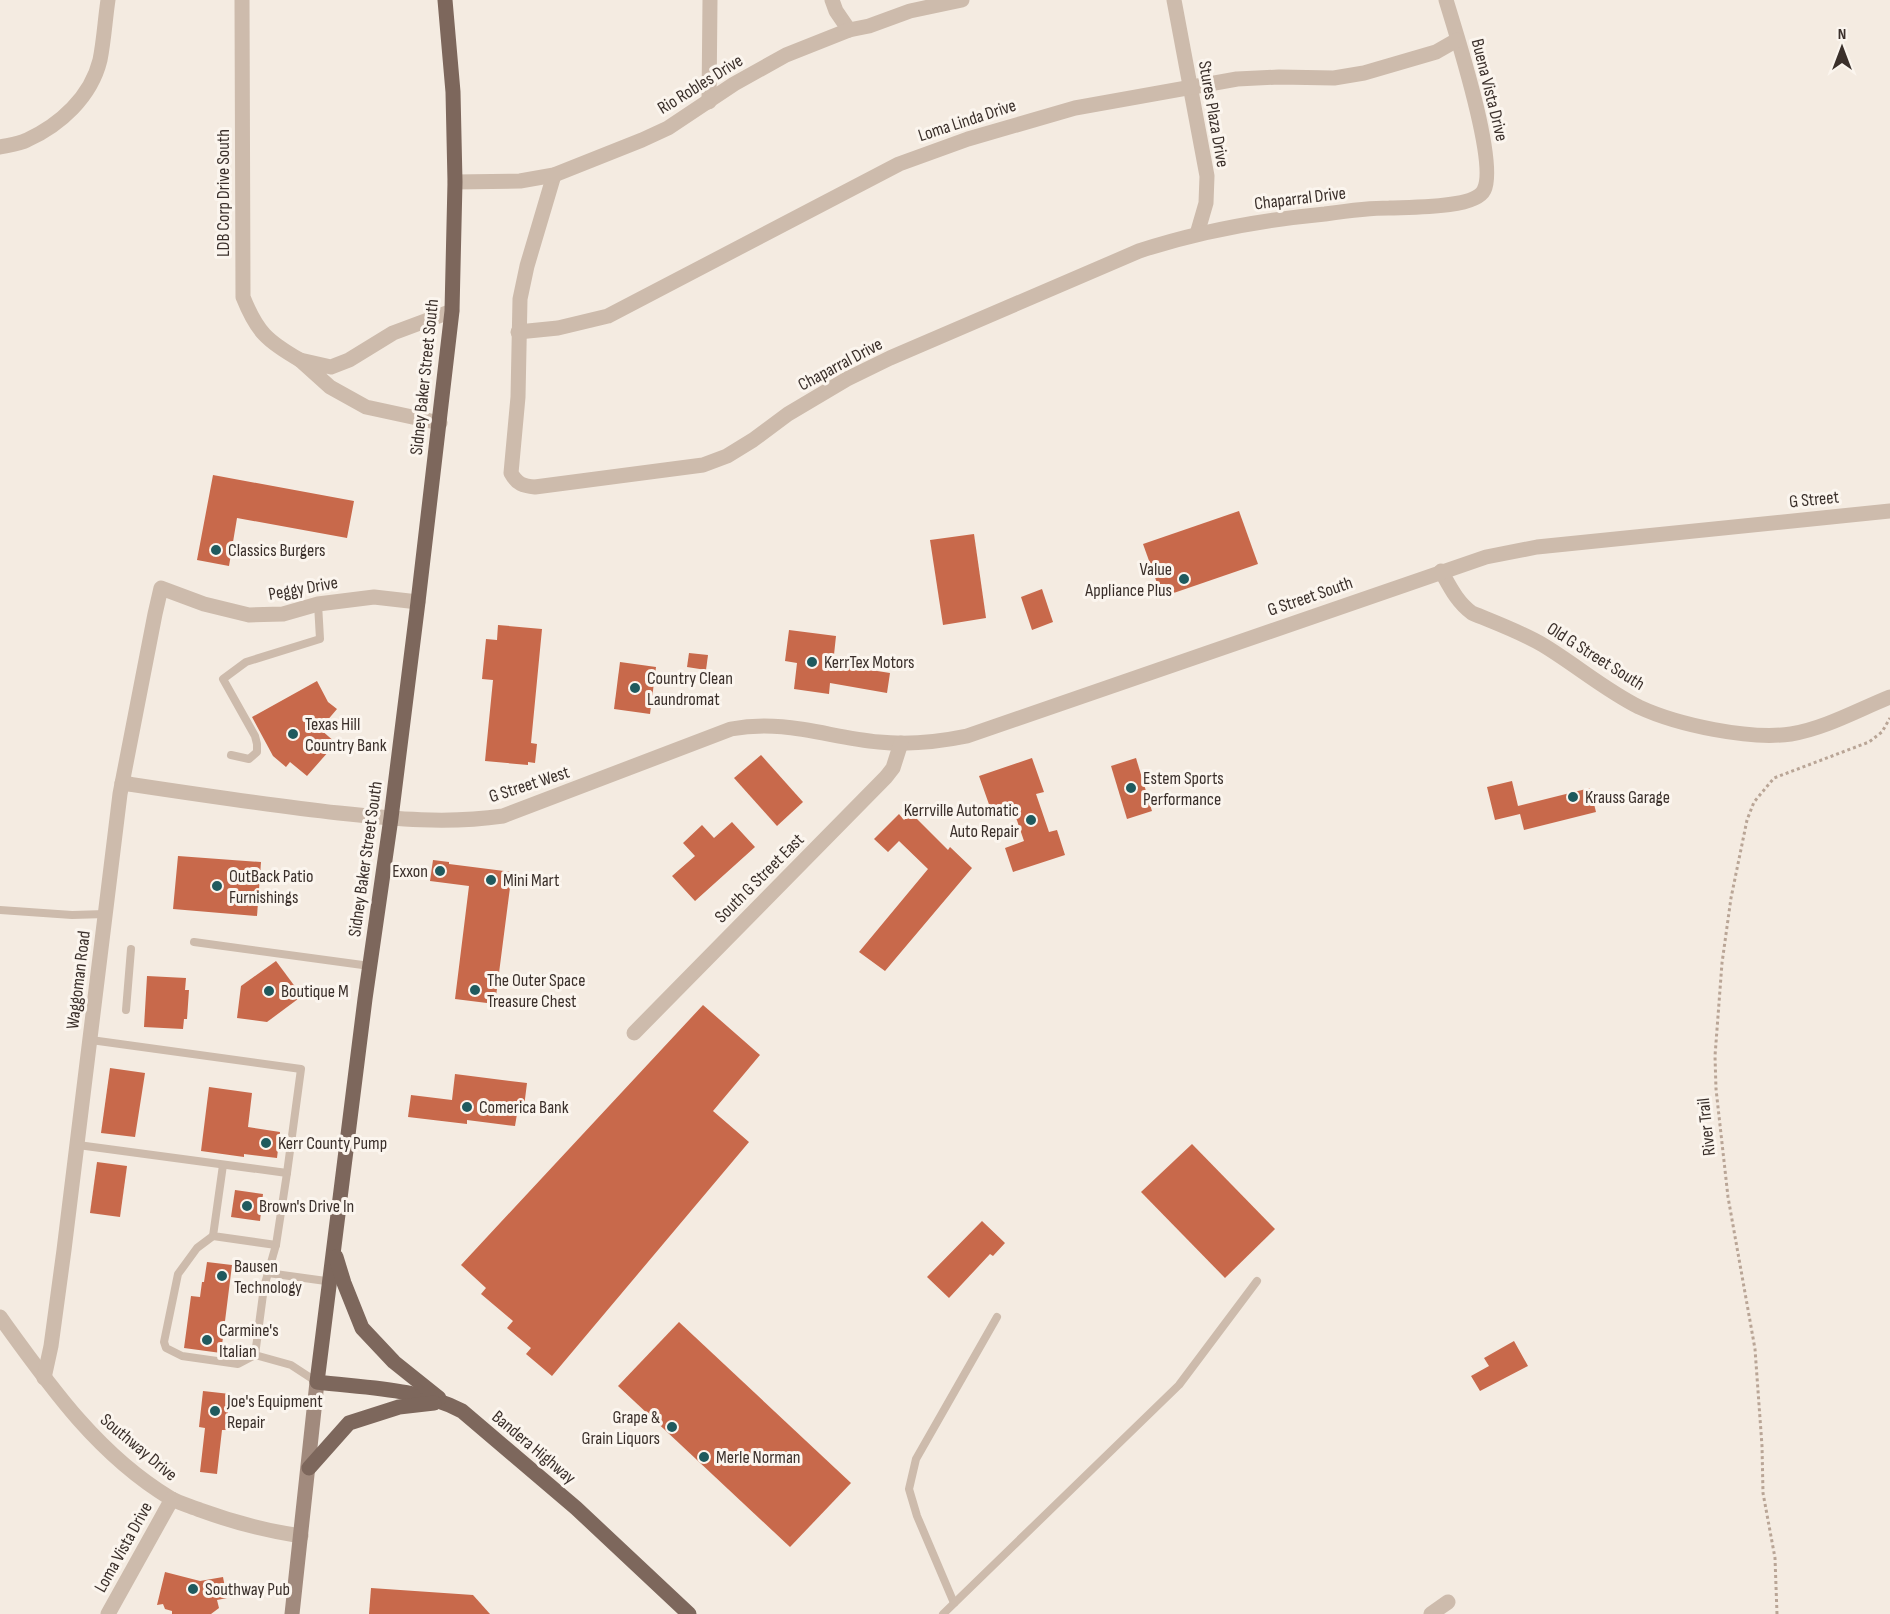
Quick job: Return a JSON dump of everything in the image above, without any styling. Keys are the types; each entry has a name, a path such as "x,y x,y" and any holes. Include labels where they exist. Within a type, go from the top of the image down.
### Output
{"main road":[{"name":"Sidney Baker Street South","path":"337,1282 334,1250 391,818 452,311 455,182 453,92 445,0"},
{"path":"292,1614 317,1382 337,1282"},
{"path":"337,1282 362,1328 394,1362 443,1402"},
{"name":"Bandera Highway","path":"317,1382 424,1396 443,1402 462,1412 576,1508 689,1614"},
{"path":"309,1468 349,1423 399,1407 443,1402"}],"street":[{"path":"0,147 26,141 53,125 69,113 85,94 99,62 108,0"},
{"name":"LDB Corp Drive South","path":"242,0 243,297 258,329 274,345 300,360 330,387 366,407 440,423"},
{"path":"709,102 710,0"},
{"path":"832,0 836,11 849,30"},
{"name":"Rio Robles Drive","path":"455,182 520,182 554,175 668,128 766,65 786,55 849,30 868,26 910,11 962,0"},
{"name":"Stures Plaza Drive","path":"1174,0 1207,176 1206,203 1197,234"},
{"name":"Buena Vista Drive","path":"1446,0 1478,115 1486,154 1485,190"},
{"name":"Loma Linda Drive","path":"518,332 566,327 608,316 899,164 1038,117 1114,100 1237,79 1334,78 1364,73 1436,52 1458,40"},
{"name":"Chaparral Drive","path":"554,175 520,299 518,397 511,474 516,482 535,487 595,477 703,465 727,456 788,414 847,379 911,348 1139,251 1197,234 1305,216 1379,208 1460,204 1485,190"},
{"name":"LDB Corp Drive South","path":"300,360 331,367 348,360 393,333 452,311"},
{"name":"G Street","path":"1742,525 1890,511"},
{"name":"G Street South","path":"901,743 942,741 967,736 1486,557 1537,547 1742,525"},
{"name":"Old G Street South","path":"1442,571 1454,595 1462,606 1472,613 1542,644 1618,695 1641,707 1670,717 1738,733 1777,735 1815,727 1890,697"},
{"name":"Peggy Drive","path":"161,588 204,604 249,615 282,614 318,604 374,597 418,602"},
{"name":"Waggoman Road","path":"44,1378 51,1346 78,1144 122,783 161,588"},
{"name":"G Street West","path":"122,783 306,810 391,818 467,820 503,816 731,729 784,726 880,742 901,743"},
{"name":"South G Street East","path":"634,1033 886,777 893,768 901,743"},
{"name":"Southway Drive","path":"0,1317 64,1405 100,1445 140,1478 172,1499 221,1517 264,1529 302,1536"},
{"name":"Loma Vista Drive","path":"108,1614 172,1499"},
{"path":"1431,1614 1448,1602"}],"lane":[{"path":"231,755 249,759 257,752 257,744 255,736 223,679 246,662 320,639 318,604"},
{"path":"0,910 72,915 106,914"},
{"path":"194,942 370,966"},
{"path":"126,1010 131,949"},
{"path":"91,1040 302,1069 276,1245 264,1287 255,1355"},
{"path":"78,1144 287,1173"},
{"path":"224,1164 213,1236 197,1248 178,1274 164,1342 166,1348 182,1356 238,1364 255,1355 291,1365 317,1382"},
{"path":"213,1236 276,1245"},
{"path":"268,1273 337,1282"},
{"path":"943,1614 1179,1385 1257,1281"},
{"path":"954,1603 917,1516 909,1489 916,1459 997,1317"}],"path":[{"name":"River Trail","path":"1777,1614 1775,1558 1763,1493 1762,1435 1755,1349 1728,1197 1716,1089 1715,1056 1722,963 1731,898 1747,820 1754,801 1774,778 1869,742 1882,732 1890,718"}],"building":[{"path":"213,475 354,501 347,538 237,518 229,566 197,560"},
{"path":"1239,511 1258,564 1162,597 1143,544"},
{"path":"974,534 986,618 943,625 930,540"},
{"path":"1042,589 1053,622 1032,630 1021,597"},
{"path":"498,625 542,629 531,743 537,744 535,763 528,762 528,765 485,761 493,680 482,679 486,639 497,640"},
{"name":"KerrTex Motors","path":"789,630 836,636 833,664 890,673 887,693 830,683 829,694 794,689 797,663 785,661"},
{"path":"689,653 708,655 706,670 687,667"},
{"name":"Country Clean Laundromat","path":"620,662 656,667 650,714 614,709"},
{"name":"Texas Hill Country Bank","path":"317,681 328,702 337,709 320,729 336,743 307,776 290,762 286,767 273,756 252,717"},
{"path":"761,755 803,802 777,826 734,778"},
{"name":"Kerrville Automatic Auto Repair","path":"1032,758 1044,792 1036,794 1049,832 1057,830 1065,855 1013,872 1005,848 1024,841 1011,803 991,810 979,776"},
{"name":"Estem Sports Performance","path":"1136,758 1152,811 1127,819 1111,766"},
{"name":"Krauss Garage","path":"1512,781 1518,806 1590,788 1596,812 1524,830 1520,814 1495,820 1487,787"},
{"path":"911,813 948,850 950,847 972,868 885,971 859,952 928,869 899,841 888,852 874,839 899,814 904,820"},
{"path":"732,822 755,847 695,901 672,876 695,856 683,843 702,825 714,838"},
{"name":"OutBack Patio Furnishings","path":"178,856 261,862 257,916 173,909"},
{"path":"433,860 512,872 495,1004 455,999 469,886 430,881"},
{"name":"Boutique M","path":"276,961 302,996 267,1022 237,1018 241,986"},
{"path":"147,976 186,978 185,990 189,990 187,1019 184,1019 183,1029 144,1027"},
{"path":"703,1005 760,1055 713,1111 749,1142 552,1376 526,1354 531,1348 507,1328 513,1321 481,1294 486,1288 461,1265"},
{"path":"110,1068 145,1073 135,1137 101,1133"},
{"name":"Comerica Bank","path":"455,1074 527,1083 523,1115 517,1114 515,1126 467,1120 467,1124 408,1117 411,1095 452,1100"},
{"path":"209,1087 252,1093 248,1127 280,1132 277,1158 244,1154 244,1157 201,1151"},
{"path":"1192,1144 1275,1229 1225,1278 1141,1192"},
{"path":"97,1162 127,1166 120,1217 90,1213"},
{"name":"Brown's Drive In","path":"235,1190 263,1194 260,1221 231,1217"},
{"path":"982,1221 1005,1243 993,1256 990,1254 949,1298 927,1277"},
{"path":"207,1262 232,1265 221,1353 184,1348 191,1296 200,1297"},
{"path":"679,1322 851,1483 790,1547 618,1386"},
{"path":"1514,1341 1528,1366 1480,1391 1471,1376 1489,1366 1484,1358"},
{"path":"203,1391 230,1394 226,1430 222,1430 217,1474 200,1472 205,1428 199,1427"},
{"name":"Southway Pub","path":"165,1572 200,1581 223,1577 227,1598 217,1600 219,1608 211,1614 172,1614 172,1611 165,1609 163,1604 157,1605"},
{"path":"371,1588 473,1595 490,1614 369,1614"}],"place":[{"name":"Classics Burgers","path":"216,550"},
{"name":"Value Appliance Plus","path":"1184,579"},
{"name":"KerrTex Motors","path":"812,662"},
{"name":"Country Clean Laundromat","path":"635,688"},
{"name":"Texas Hill Country Bank","path":"293,734"},
{"name":"Estem Sports Performance","path":"1131,788"},
{"name":"Krauss Garage","path":"1573,797"},
{"name":"Kerrville Automatic Auto Repair","path":"1031,820"},
{"name":"Exxon","path":"440,871"},
{"name":"Mini Mart","path":"491,880"},
{"name":"OutBack Patio Furnishings","path":"217,886"},
{"name":"The Outer Space Treasure Chest","path":"475,990"},
{"name":"Boutique M","path":"269,991"},
{"name":"Comerica Bank","path":"467,1107"},
{"name":"Kerr County Pump","path":"266,1143"},
{"name":"Brown's Drive In","path":"247,1206"},
{"name":"Bausen Technology","path":"222,1276"},
{"name":"Carmine's Italian","path":"207,1340"},
{"name":"Joe's Equipment Repair","path":"215,1411"},
{"name":"Grape & Grain Liquors","path":"672,1427"},
{"name":"Merle Norman","path":"704,1457"},
{"name":"Southway Pub","path":"193,1589"}]}
